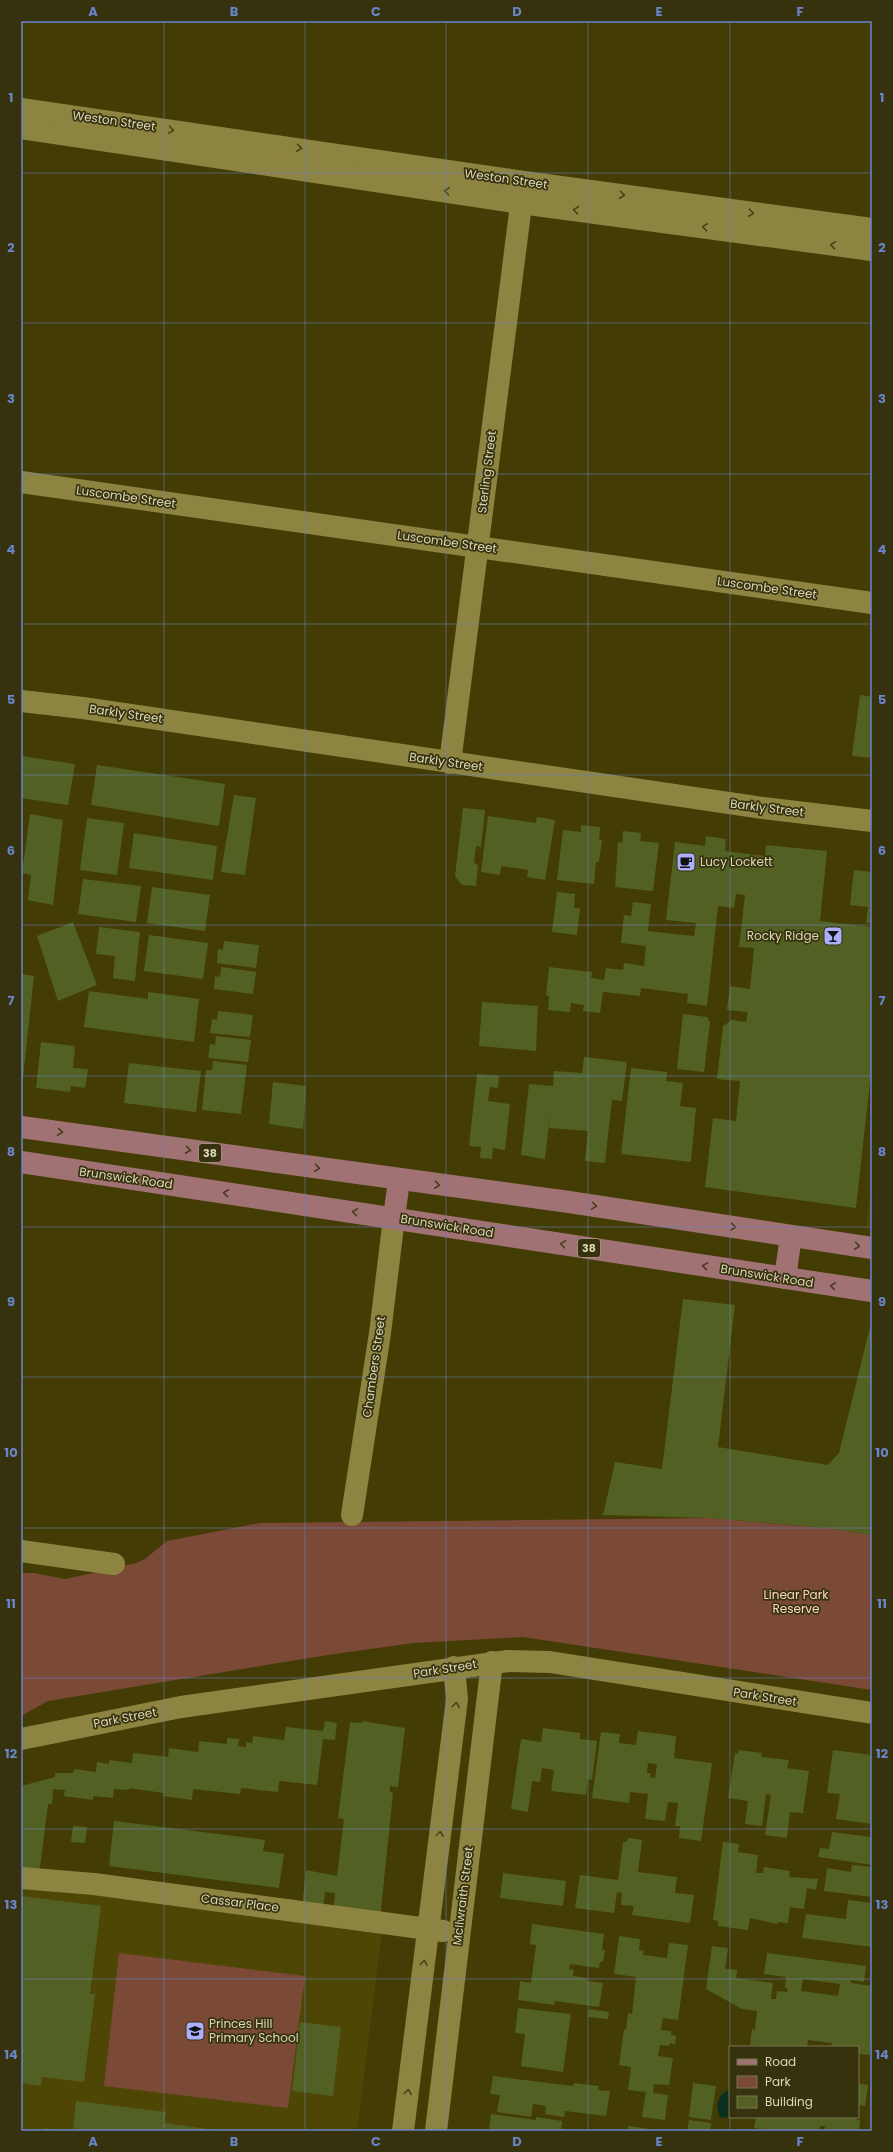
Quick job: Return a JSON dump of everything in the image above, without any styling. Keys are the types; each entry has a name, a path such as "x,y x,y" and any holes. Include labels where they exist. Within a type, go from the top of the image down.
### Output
{"main road":[{"name":"38","path":"21,1127 399,1180 569,1202 872,1248"},
{"name":"Brunswick Road","path":"21,1162 872,1291"},
{"path":"394,1218 399,1180"},
{"path":"785,1278 791,1236"}],"street":[{"name":"Weston Street","path":"21,109 205,145 522,192 804,230 872,229"},
{"name":"Weston Street","path":"21,128 205,145"},
{"name":"Sterling Street","path":"450,763 522,192"},
{"name":"Weston Street","path":"804,230 872,250"},
{"name":"Luscombe Street","path":"21,482 872,603"},
{"name":"Barkly Street","path":"21,701 83,708 763,808 872,821"},
{"name":"Chambers Street","path":"352,1515 380,1333 394,1218"},
{"path":"23,1552 114,1564"},
{"name":"Park Street","path":"21,1740 181,1707 492,1662 550,1662 871,1713"},
{"name":"McIlwraith Street","path":"436,2131 458,1933 492,1662"},
{"path":"403,2131 457,1699 454,1667"},
{"name":"Cassar Place","path":"21,1878 94,1884 458,1933"}],"shaded area":[{"path":"872,1175 872,1229 866,1228"},
{"name":"Princes Hill Primary School","path":"21,1884 382,1930 357,2131 21,2131"},
{"path":"729,2090 729,2117 727,2118 720,2117 718,2113 718,2101 722,2094"}],"green space":[{"name":"Linear Park Reserve","path":"709,1518 828,1528 872,1535 872,1690 523,1637 413,1643 321,1656 48,1701 21,1716 21,1573 34,1573 65,1579 136,1563 145,1559 167,1541 260,1523"},
{"path":"119,1953 305,1976 288,2108 104,2086"}],"building":[{"path":"860,695 872,697 872,758 852,756"},
{"path":"21,756 75,764 68,805 21,798"},
{"path":"97,765 225,784 219,826 91,805"},
{"path":"234,795 256,798 245,875 221,872"},
{"path":"463,808 485,810 481,847 476,846 474,862 478,866 476,886 462,885 455,876"},
{"path":"30,814 63,820 53,905 28,900 31,875 22,873"},
{"path":"488,816 536,823 537,817 555,820 545,880 527,877 528,870 501,866 500,875 481,872"},
{"path":"87,818 124,823 117,875 80,870"},
{"path":"581,825 600,827 599,840 602,840 599,862 596,862 594,884 557,880 563,830 581,832"},
{"path":"623,831 641,833 640,841 659,843 653,891 615,887 618,842 622,843"},
{"path":"134,833 217,846 213,880 129,868"},
{"path":"706,836 726,839 725,851 765,856 766,845 827,851 820,921 872,927 872,1064 856,1208 705,1187 713,1118 736,1121 740,1081 717,1079 723,1026 732,1020 746,1022 748,1012 727,1010 730,986 750,989 754,948 739,947 745,895 736,894 734,908 718,906 707,1006 687,1003 688,994 641,988 640,996 603,992 600,1013 583,1011 584,1005 571,1003 570,1012 548,1010 549,996 546,995 549,967 592,972 591,978 604,980 606,968 623,970 624,963 644,966 646,946 621,943 624,915 631,916 633,902 651,904 648,931 694,936 696,923 666,920 675,842 705,846"},
{"path":"854,870 872,872 872,923 866,923 868,907 850,905"},
{"path":"83,879 141,886 136,922 78,914"},
{"path":"152,887 210,895 205,931 147,923"},
{"path":"557,892 575,894 574,908 580,908 577,935 552,932"},
{"path":"73,922 97,985 58,1001 37,936"},
{"path":"99,927 140,932 135,981 113,978 115,956 96,954"},
{"path":"149,935 208,943 203,979 144,971"},
{"path":"224,941 259,945 256,968 217,963 218,949 223,950"},
{"path":"221,967 256,972 253,994 214,989 215,976 220,977"},
{"path":"21,974 34,976 22,1087 21,1086"},
{"path":"89,991 148,999 148,992 199,999 194,1042 84,1027"},
{"path":"482,1002 538,1006 536,1051 479,1046"},
{"path":"218,1011 253,1015 250,1037 210,1033 212,1019 217,1020"},
{"path":"683,1014 707,1017 710,1023 704,1072 677,1069"},
{"path":"216,1036 251,1040 248,1062 208,1058 210,1044 215,1045"},
{"path":"41,1042 75,1046 73,1068 88,1069 85,1088 71,1086 70,1092 36,1088"},
{"path":"584,1057 627,1062 622,1101 612,1100 605,1163 585,1161 588,1131 549,1128 551,1108 545,1159 521,1155 529,1084 553,1086 554,1071 582,1073"},
{"path":"213,1061 247,1065 241,1114 202,1110 206,1070 212,1070"},
{"path":"129,1063 201,1071 196,1112 124,1103"},
{"path":"631,1068 667,1072 666,1081 683,1083 680,1106 696,1108 691,1162 621,1154"},
{"path":"477,1074 499,1076 498,1088 490,1087 488,1101 510,1104 505,1150 493,1148 492,1159 480,1158 481,1147 469,1146"},
{"path":"273,1082 306,1086 303,1129 269,1124"},
{"path":"683,1299 735,1305 718,1447 828,1465 839,1453 870,1327 872,1327 872,1535 828,1528 709,1518 603,1515 615,1462 662,1469"},
{"path":"325,1721 337,1723 335,1740 323,1739 317,1785 279,1781 278,1792 241,1788 240,1794 193,1789 192,1800 163,1796 163,1793 129,1788 129,1790 114,1789 113,1798 93,1796 93,1800 64,1796 65,1790 53,1789 52,1804 48,1804 39,1875 21,1873 21,1786 55,1777 55,1773 73,1773 74,1769 96,1772 97,1762 109,1764 109,1760 132,1763 133,1753 168,1757 169,1748 198,1752 199,1741 227,1744 227,1738 239,1739 238,1746 246,1747 246,1742 252,1743 253,1736 284,1740 286,1727 323,1731"},
{"path":"362,1721 405,1728 398,1787 390,1786 390,1792 393,1793 380,1919 333,1913 335,1893 325,1892 323,1910 302,1908 306,1870 337,1876 344,1819 338,1818 350,1722 362,1723"},
{"path":"543,1728 580,1733 580,1739 597,1741 592,1780 588,1779 586,1795 551,1791 554,1770 542,1768 540,1782 532,1781 528,1812 511,1809 521,1739 541,1742"},
{"path":"638,1731 676,1736 674,1758 712,1763 701,1841 679,1838 680,1826 675,1826 678,1803 668,1802 665,1821 645,1819 648,1794 630,1792 629,1803 592,1798 601,1732 620,1734 619,1743 636,1745","holes":["648,1763 657,1764 655,1778 650,1777 651,1773 647,1773"]},
{"path":"738,1750 762,1753 761,1757 789,1760 787,1768 809,1771 803,1813 790,1812 787,1838 765,1835 771,1795 766,1794 762,1826 745,1824 748,1801 728,1798 735,1753 738,1754"},
{"path":"833,1750 872,1755 872,1824 836,1819 840,1794 827,1793"},
{"path":"114,1821 265,1840 263,1851 284,1854 279,1888 109,1866"},
{"path":"73,1826 87,1827 85,1843 71,1842"},
{"path":"832,1832 872,1837 872,1865 818,1857 820,1848 829,1849"},
{"path":"628,1838 642,1840 638,1872 677,1877 675,1893 694,1895 690,1923 632,1915 634,1906 621,1905 622,1893 617,1892 614,1913 575,1908 580,1875 618,1880 623,1842 627,1842"},
{"path":"723,1842 739,1844 738,1852 758,1855 756,1873 763,1873 764,1867 790,1871 789,1877 818,1879 816,1890 807,1888 804,1909 790,1907 788,1923 778,1922 777,1924 750,1918 748,1930 718,1926 718,1921 713,1920"},
{"path":"852,1865 872,1867 872,1897 824,1891 827,1868 851,1872"},
{"path":"503,1873 566,1881 563,1906 500,1898"},
{"path":"21,1896 101,1906 90,1994 95,1994 84,2082 42,2077 41,2086 21,2083"},
{"path":"848,1900 872,1903 872,1947 802,1938 806,1914 846,1919"},
{"path":"532,1924 604,1934 602,1950 605,1950 603,1962 600,1962 599,1968 570,1964 569,1969 574,1970 573,1976 587,1978 587,1981 603,1983 599,2007 555,2001 554,2005 518,2000 520,1981 531,1983 536,1945 530,1944"},
{"path":"619,1936 640,1939 639,1950 644,1951 643,1955 667,1958 669,1943 688,1945 678,2020 663,2018 661,2030 671,2031 671,2035 676,2036 675,2044 670,2043 669,2046 660,2045 658,2056 673,2058 669,2085 654,2084 653,2093 668,2095 665,2120 642,2117 646,2092 628,2090 631,2067 619,2065 624,2029 626,2030 628,2013 632,2014 636,1977 614,1974"},
{"path":"712,1946 728,1948 725,1969 737,1970 736,1978 773,1983 771,1999 776,1999 777,1991 787,1992 788,1989 785,1988 786,1977 764,1974 767,1953 866,1966 864,1982 851,1980 851,1983 872,1986 870,2055 859,2054 859,2046 831,2046 832,2043 808,2040 807,2046 750,2045 752,2029 755,2030 757,2011 742,2009 706,1989","holes":["803,1979 840,1984 838,1996 801,1991"]},
{"path":"518,2008 571,2014 563,2072 521,2066 525,2034 515,2033"},
{"path":"589,2009 609,2012 608,2019 588,2017"},
{"path":"300,2022 341,2027 333,2096 292,2091"},
{"path":"493,2076 573,2086 574,2083 599,2086 598,2090 610,2091 606,2116 565,2111 564,2117 545,2114 546,2106 533,2104 531,2117 497,2112 500,2095 490,2094"},
{"path":"693,2083 716,2086 711,2120 689,2117"},
{"path":"859,2083 868,2085 865,2106 859,2105"},
{"path":"76,2101 166,2112 164,2123 223,2131 73,2131"},
{"path":"491,2114 536,2120 536,2117 562,2121 561,2130 563,2128 564,2131 489,2130"},
{"path":"756,2118 855,2118 860,2120 859,2131 824,2131 825,2126 820,2126 819,2131 774,2131 754,2128"},
{"path":"689,2120 711,2123 710,2131 687,2131"},
{"path":"628,2126 657,2130 657,2131 627,2131"},
{"path":"43,2128 58,2130 58,2131 43,2131"}],"place":[{"name":"Lucy Lockett","path":"686,862"},
{"name":"Rocky Ridge","path":"833,936"},
{"name":"Princes Hill Primary School","path":"195,2031"}]}
